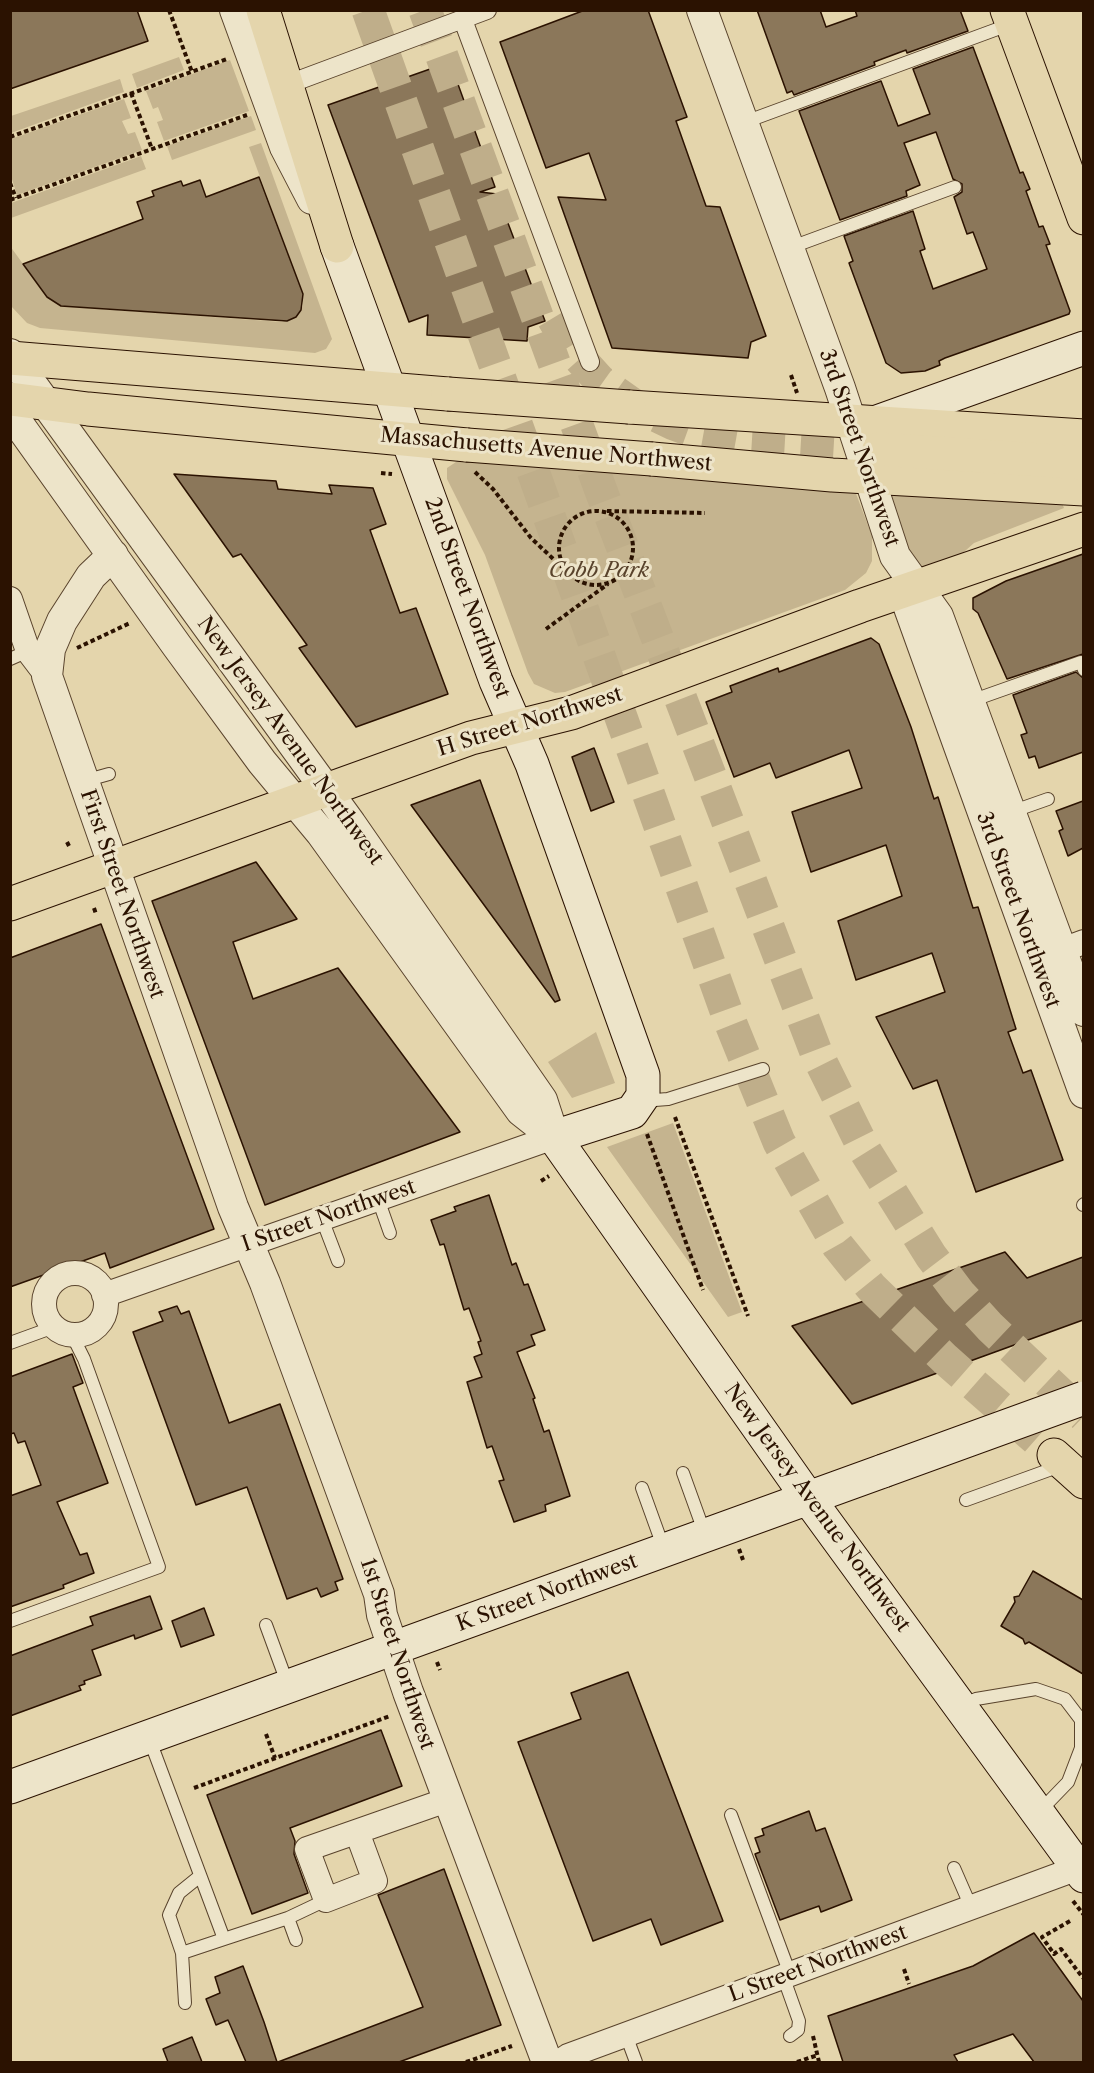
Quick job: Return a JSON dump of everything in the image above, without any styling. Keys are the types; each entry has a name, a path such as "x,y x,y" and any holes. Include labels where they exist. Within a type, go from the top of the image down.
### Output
{"main road":[{"path":"262,10 337,246"},
{"path":"1009,17 1083,218"},
{"name":"2nd Street Northwest","path":"337,246 496,681 516,726 641,1067 645,1082 643,1114"},
{"path":"868,442 1083,348"},
{"name":"Massachusetts Avenue Northwest","path":"12,357 629,407 868,442 1083,489"},
{"name":"Massachusetts Avenue Northwest","path":"10,399 408,441 471,458 652,459 868,442 1083,436"},
{"path":"868,442 1083,463"},
{"name":"H Street Northwest","path":"10,904 471,738 571,713 910,589 1083,529"},
{"path":"554,1137 626,1114 643,1114"},
{"name":"New Jersey Avenue Northwest","path":"554,1137 808,1498 1038,1813 1077,1880"},
{"name":"K Street Northwest","path":"10,1787 1083,1398"}],"street":[{"name":"2nd Street Northwest","path":"235,10 285,147 337,246"},
{"path":"286,85 487,10"},
{"name":"3rd Street Northwest","path":"702,10 745,122 789,248 868,442 895,556 1060,951 1083,1093"},
{"path":"463,20 590,362"},
{"name":"New Jersey Avenue Northwest","path":"12,357 325,789 542,1100 554,1137"},
{"name":"New Jersey Avenue Northwest","path":"10,412 255,753 321,833 521,1111 554,1137"},
{"name":"First Street Northwest","path":"112,555 91,576 62,621 50,649 46,676 96,778 112,867 249,1244"},
{"path":"10,599 19,655 46,676"},
{"name":"3rd Street Northwest","path":"957,704 1010,812 1083,1011"},
{"name":"I Street Northwest","path":"104,1295 554,1137"},
{"name":"1st Street Northwest","path":"249,1244 374,1583 447,1800 547,2062"},
{"path":"63,1275 83,1275 93,1279 104,1295 104,1315 99,1323 82,1334 63,1331 48,1319 44,1299 54,1281 63,1275"},
{"path":"357,1832 375,1881 326,1900 307,1849 447,1800"},
{"name":"L Street Northwest","path":"559,2062 568,2056 971,1907 1077,1880"}],"lane":[{"path":"745,122 1009,17"},
{"path":"789,248 955,187"},
{"path":"957,704 1081,662 1083,670"},
{"path":"1010,812 1048,799"},
{"path":"643,1114 668,1099 763,1069"},
{"path":"378,1199 390,1233"},
{"path":"322,1219 339,1261"},
{"path":"10,1343 63,1331 84,1359 159,1567 10,1621"},
{"path":"966,1500 1067,1467"},
{"path":"683,1473 705,1535"},
{"path":"642,1488 664,1550"},
{"path":"266,1625 288,1686"},
{"path":"960,1707 976,1699 1036,1689 1065,1699 1081,1720 1081,1748 1068,1782 1038,1813"},
{"path":"149,1737 224,1939"},
{"path":"731,1815 787,1975 799,2021 798,2030 790,2036"},
{"path":"954,1868 971,1907"},
{"path":"185,2003 182,1953 169,1915 179,1893 200,1876"},
{"path":"182,1953 288,1918 326,1900"},
{"path":"288,1918 296,1940"},
{"path":"626,2035 636,2062"}],"path":[{"path":"169,10 192,72"},
{"path":"10,137 234,56"},
{"path":"131,93 152,149"},
{"path":"10,200 254,113"},
{"path":"10,183 16,198"},
{"path":"791,375 799,399"},
{"path":"471,458 531,538 566,570 585,584 609,583"},
{"path":"566,570 560,559 561,534 568,523 590,511 705,513"},
{"path":"546,629 628,568 633,544 631,532 624,522 603,511"},
{"path":"75,649 132,621"},
{"path":"94,908 96,914"},
{"path":"643,1114 704,1290"},
{"path":"675,1117 748,1316"},
{"path":"541,1181 549,1176"},
{"path":"738,1549 743,1560"},
{"path":"437,1662 440,1670"},
{"path":"194,1788 391,1716"},
{"path":"266,1734 274,1758"},
{"path":"1077,1880 1083,1915"},
{"path":"1070,1921 1042,1937 1054,1954 1061,1949 1083,1978"},
{"path":"904,1969 909,1983"},
{"path":"466,2062 512,2046"},
{"path":"798,2062 818,2055"}],"green space":[{"path":"179,57 184,70 137,88 132,74"},
{"path":"230,60 249,111 164,141 157,122 163,120 158,107 153,109 146,91"},
{"path":"120,79 124,92 11,133 11,116"},
{"path":"124,99 131,118 122,121 128,134 135,132 142,150 17,195 11,176 11,139"},
{"path":"251,116 256,130 172,160 167,146"},
{"path":"261,143 332,339 326,349 315,353 40,328 27,323 11,306 10,246 47,297 61,306 282,322 296,317 303,306 303,294 249,147"},
{"path":"141,156 146,169 11,218 11,203"},
{"name":"Cobb Park","path":"459,460 855,491 872,536 872,561 866,573 845,590 565,692 555,693 534,684 528,673 485,555 447,479 447,468"},
{"path":"890,493 1062,503 1064,508 974,543 956,559 915,569"},
{"path":"596,1032 615,1083 572,1098 548,1062"},
{"path":"673,1123 742,1312 728,1317 607,1147"}],"building":[{"path":"10,10 137,10 148,41 10,89"},
{"path":"585,10 648,10 687,117 676,121 706,206 720,207 766,336 751,342 748,358 612,348 558,197 606,200 589,153 546,168 500,42"},
{"path":"757,10 820,10 826,27 857,16 855,10 960,10 968,31 907,53 906,50 874,62 875,65 794,95 792,91 787,93"},
{"path":"973,47 1020,173 1023,172 1030,189 1026,191 1039,227 1043,226 1050,244 1046,245 1070,311 1069,314 945,358 939,361 940,365 925,371 901,373 886,363 849,263 853,261 844,236 913,211 925,249 920,251 933,289 987,269 973,232 967,234 954,197 962,192 962,184 953,179 936,132 904,143 920,185 906,191 907,196 840,220 799,111 881,81 898,126 930,114 913,69"},
{"path":"450,62 495,187 480,192 497,194 545,321 528,327 527,341 427,335 428,315 409,322 328,105"},
{"path":"259,177 303,294 301,310 296,317 287,321 61,306 47,297 23,264 143,219 137,202 154,196 152,191 181,181 183,186 200,180 206,197"},
{"path":"174,474 276,481 278,489 332,494 329,485 373,488 386,524 370,530 400,613 416,608 448,694 356,727 299,648 307,645 241,554 233,557"},
{"path":"1083,554 1083,654 1007,679 978,613 973,609 973,598 1006,581"},
{"path":"871,638 879,644 911,727 934,799 938,797 973,908 978,907 1016,1029 1008,1032 1023,1073 1031,1070 1063,1160 976,1192 937,1080 913,1089 876,1017 945,992 932,953 856,980 838,921 902,896 886,845 811,872 792,812 862,788 849,750 776,778 770,763 734,777 706,702 732,692 730,686 778,668 779,672"},
{"path":"1076,672 1083,678 1083,752 1039,768 1035,756 1029,758 1021,735 1027,733 1013,695"},
{"path":"594,748 614,802 591,811 572,757"},
{"path":"480,780 560,1000 555,1002 411,805"},
{"path":"1083,801 1083,848 1068,856 1059,831 1063,829 1056,811"},
{"path":"256,862 297,919 233,942 253,999 338,968 460,1132 265,1205 152,901"},
{"path":"101,924 214,1229 110,1268 105,1253 10,1287 10,958"},
{"path":"489,1195 512,1265 516,1263 524,1285 528,1284 545,1330 531,1335 535,1345 517,1352 535,1398 533,1399 544,1432 549,1430 570,1496 545,1505 546,1511 514,1522 499,1481 504,1480 492,1446 487,1448 467,1382 482,1377 474,1357 482,1354 478,1342 481,1341 469,1308 464,1310 444,1244 440,1245 431,1220 456,1211 454,1207"},
{"path":"1005,1252 1027,1278 1083,1257 1083,1320 852,1404 792,1326"},
{"path":"177,1306 181,1314 189,1311 229,1423 280,1404 343,1579 335,1582 338,1590 321,1597 317,1588 287,1599 247,1487 196,1505 133,1332 163,1321 159,1312"},
{"path":"72,1354 83,1383 73,1387 108,1483 57,1502 80,1555 87,1553 94,1573 63,1585 64,1588 10,1607 10,1496 41,1485 25,1441 18,1443 14,1433 10,1434 10,1377"},
{"path":"1033,1571 1083,1600 1083,1674 1029,1642 1025,1644 1023,1639 1001,1626 1015,1602 1014,1597 1019,1596"},
{"path":"150,1596 162,1629 135,1639 134,1635 92,1650 101,1675 84,1681 85,1684 79,1686 81,1690 10,1716 10,1656 93,1625 90,1617"},
{"path":"204,1608 214,1635 181,1647 172,1621"},
{"path":"628,1672 723,1921 661,1945 651,1919 593,1941 518,1742 581,1719 571,1693"},
{"path":"381,1730 402,1786 290,1828 295,1841 294,1854 308,1893 252,1914 207,1795"},
{"path":"809,1811 816,1831 825,1828 852,1900 821,1912 819,1906 780,1920 755,1854 760,1852 755,1838 764,1835 762,1829"},
{"path":"444,1869 501,2025 399,2062 278,2062 423,2007 378,1895"},
{"path":"1034,1933 1083,2001 1083,2062 1034,2062 1013,2034 954,2055 958,2062 843,2062 828,2016 973,1966"},
{"path":"243,1966 277,2062 246,2062 228,2020 216,2025 206,1999 220,1993 215,1977"},
{"path":"192,2037 202,2062 168,2062 163,2049"}],"tunnel":[{"path":"368,10 729,1019 779,1142 838,1246 871,1287 945,1359 1054,1455"},
{"path":"425,10 600,488 816,1052 864,1149 931,1256 959,1293 990,1327 1084,1416"},
{"path":"553,318 572,350 600,381 632,404 674,424 696,432 746,441 879,449"}]}
